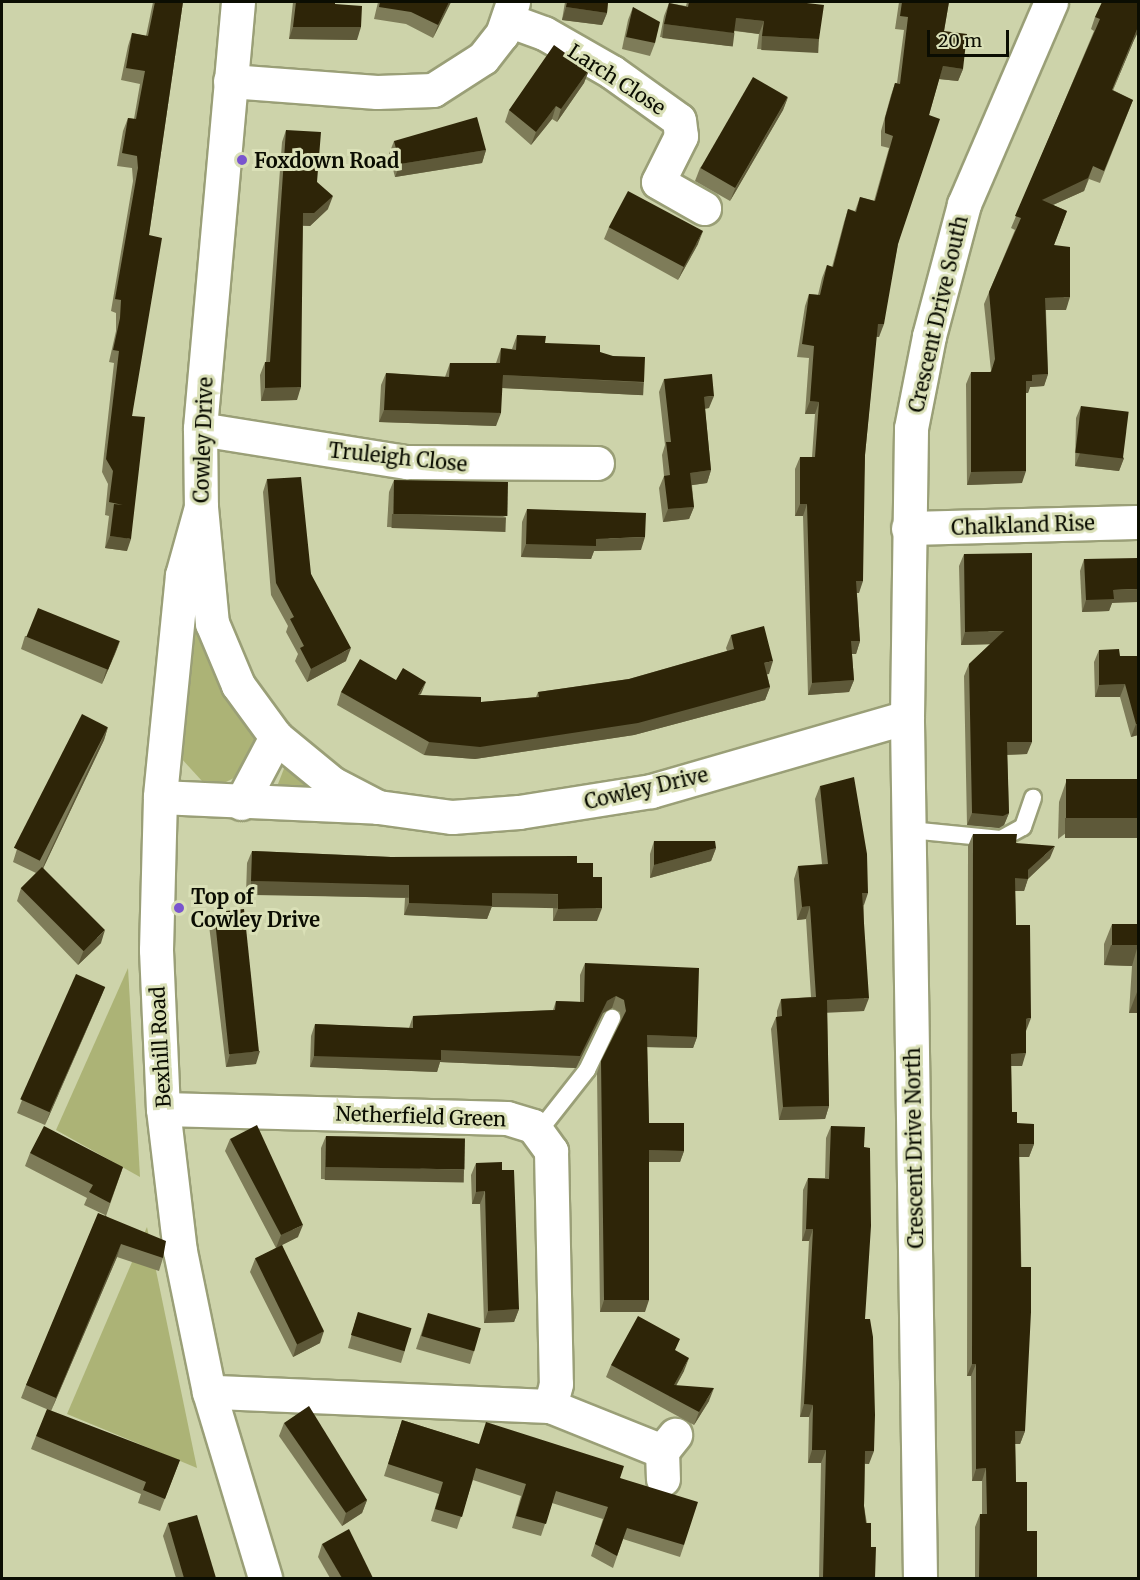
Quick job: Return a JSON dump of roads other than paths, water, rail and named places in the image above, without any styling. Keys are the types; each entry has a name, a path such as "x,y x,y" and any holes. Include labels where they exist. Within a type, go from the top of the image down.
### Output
{"street":[{"name":"Cowley Drive","path":"238,2 200,429 201,507 212,623 238,685 276,737 325,778 378,807"},
{"name":"Crescent Drive South","path":"907,717 911,428 939,293 964,204 1051,2"},
{"path":"230,81 377,92 433,90 474,68 497,42 510,11"},
{"name":"Larch Close","path":"510,11 612,72 678,120 681,136 658,182 704,208"},
{"name":"Truleigh Close","path":"200,429 407,462 597,463"},
{"name":"Bexhill Road","path":"201,507 182,575 160,797 156,950 163,1109 180,1251 209,1392 265,1578"},
{"name":"Chalkland Rise","path":"908,528 1138,522"},
{"name":"Cowley Drive","path":"160,797 378,807 452,817 598,801 907,717"},
{"name":"Crescent Drive North","path":"907,717 920,1578"},
{"path":"241,802 276,737"},
{"name":"Netherfield Green","path":"163,1109 507,1118 539,1131"},
{"path":"539,1131 553,1160 556,1384 550,1406"},
{"path":"209,1392 550,1406 666,1455"}],"lane":[{"path":"910,830 1001,839 1030,818 1033,798"},
{"path":"539,1131 587,1070 612,1018"}],"place":[{"name":"Foxdown Road","path":"242,160"},
{"name":"Top of Cowley Drive","path":"179,908"}]}
